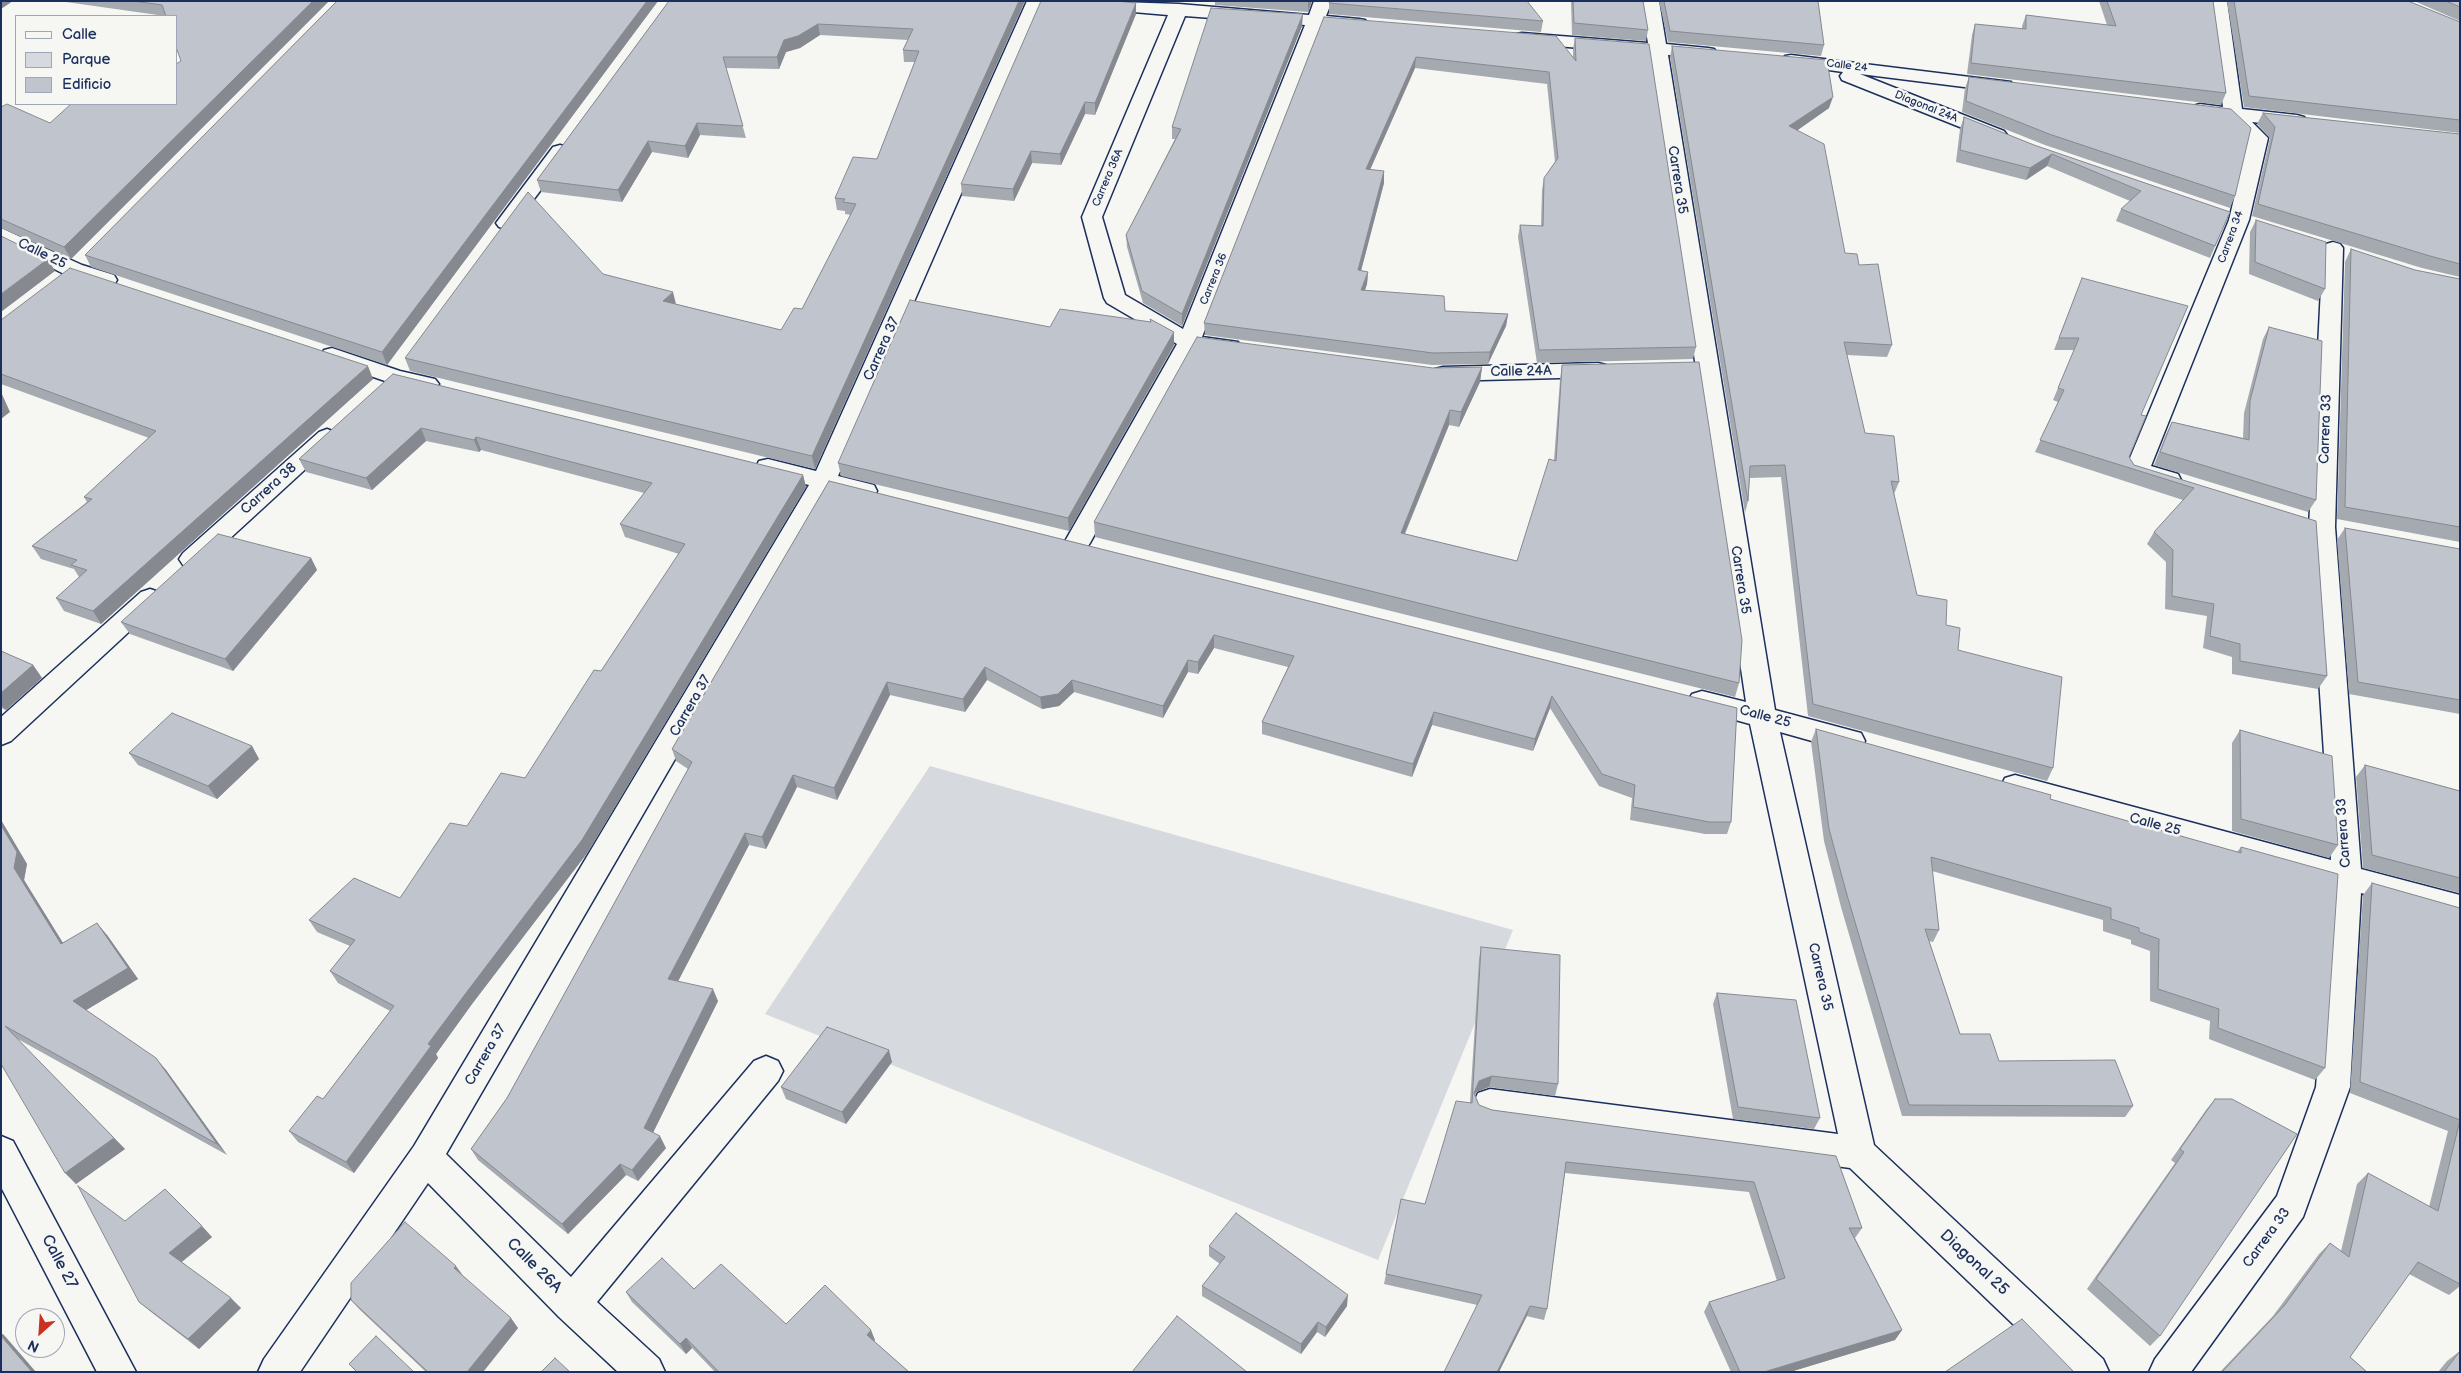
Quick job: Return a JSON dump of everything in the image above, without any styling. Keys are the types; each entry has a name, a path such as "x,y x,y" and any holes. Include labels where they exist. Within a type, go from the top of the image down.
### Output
{"street":[{"name":"Carrera 37","path":"276,1372 426,1157 824,481 1036,1"},
{"name":"Carrera 35","path":"1650,1 1696,368 1762,716 1859,1153"},
{"path":"2218,1 2233,114"},
{"path":"1082,3 1178,10 1320,11 1374,25"},
{"name":"Carrera 36A","path":"1178,10 1092,217 1115,298 1189,342"},
{"name":"Carrera 36","path":"1077,543 1189,342 1320,11"},
{"path":"1501,36 1724,54"},
{"name":"Calle 24","path":"1773,58 2017,87"},
{"name":"Diagonal 24A","path":"1811,62 2019,144"},
{"path":"2184,108 2312,123"},
{"name":"Carrera 34","path":"2193,487 2137,470 2239,220 2258,138 2233,114"},
{"path":"493,240 570,137"},
{"name":"Calle 25","path":"1,234 74,269 130,288"},
{"name":"Carrera 33","path":"2168,1372 2291,1205 2333,1087 2347,878 2322,526 2333,248"},
{"path":"1189,342 1247,350"},
{"path":"309,348 399,368 451,390"},
{"path":"372,396 399,368"},
{"name":"Calle 24A","path":"1423,373 1618,370"},
{"name":"Carrera 38","path":"1,734 342,422"},
{"path":"747,462 889,497"},
{"name":"Calle 25","path":"1675,694 1877,748"},
{"name":"Calle 25","path":"1992,780 2460,908"},
{"path":"572,1304 766,1071"},
{"path":"1490,1104 1859,1153"},
{"name":"Calle 27","path":"1,1152 117,1372"},
{"name":"Diagonal 25","path":"1859,1153 2090,1372"},
{"name":"Calle 26A","path":"426,1157 572,1304 646,1372"}],"green space":[{"path":"930,766 1513,930 1378,1260 765,1014"}],"building":[{"path":"133,1 313,1 64,247 1,219 1,107 7,104 50,123 70,105 178,105 178,63 181,61 178,53 178,15 166,15 162,5"},
{"path":"337,1 647,1 382,352 85,255"},
{"path":"669,1 1019,1 812,456 405,358 528,192 603,274 673,292 663,301 781,330 794,308 802,309 856,204 843,202 845,199 835,198 853,157 877,159 919,51 903,50 913,29 818,24 798,36 784,40 777,57 723,57 743,126 697,123 685,146 648,141 618,190 537,180"},
{"path":"1041,1 1116,1 1136,3 1095,103 1085,102 1060,154 1031,151 1013,189 961,184"},
{"path":"1330,1 1527,1 1543,21 1329,3"},
{"path":"1573,1 1643,1 1648,30 1574,23"},
{"path":"1664,1 1818,1 1824,45 1670,31"},
{"path":"2107,1 2213,1 2226,93 1971,63 1975,24 2026,29 2026,15 2116,26"},
{"path":"2234,1 2408,1 2460,22 2460,120 2249,96"},
{"path":"2446,1 2460,1 2460,7"},
{"path":"1211,8 1303,14 1182,314 1142,291 1126,235 1181,129 1172,127"},
{"path":"1324,17 1556,36 1576,61 1575,38 1649,44 1696,347 1539,350 1520,225 1543,226 1544,178 1558,158 1549,72 1416,57 1366,169 1384,171 1358,270 1368,272 1361,290 1444,296 1445,311 1508,314 1490,352 1433,353 1204,323"},
{"path":"1672,46 1827,60 1833,97 1789,126 1824,144 1845,253 1857,254 1859,265 1878,264 1892,345 1844,342 1865,433 1894,436 1899,482 1891,481 1917,595 1947,600 1946,625 1960,628 1958,650 2062,677 2053,768 1813,704 1785,465 1750,466 1748,501"},
{"path":"1969,77 2231,109 2251,128 2235,196 2049,134 1966,101"},
{"path":"2263,113 2460,134 2460,264 2258,204 2275,127"},
{"path":"1964,117 2034,145 2230,212 2215,246 2121,209 2141,191 2052,154 2030,168 1960,150"},
{"path":"2256,220 2326,242 2325,289 2255,262"},
{"path":"1,236 48,259 1,294"},
{"path":"2351,249 2415,270 2460,279 2460,527 2345,507"},
{"path":"70,268 368,366 93,611 56,598 87,570 71,565 77,560 32,546 92,499 84,497 156,431 1,374 1,320"},
{"path":"2082,278 2188,306 2141,415 2146,416 2129,457 2134,465 2316,521 2327,676 2240,661 2240,644 2210,636 2214,604 2172,596 2173,550 2154,532 2194,488 2040,440 2064,390 2058,388 2079,338 2059,338"},
{"path":"910,300 1050,327 1060,309 1151,322 1150,319 1174,332 1068,518 838,463"},
{"path":"2269,327 2322,341 2316,500 2160,452 2172,422 2249,440 2250,401"},
{"path":"1197,337 1433,368 1482,367 1461,412 1450,410 1401,533 1517,561 1549,459 1556,461 1562,365 1699,362 1742,640 1739,683 1094,522"},
{"path":"393,374 803,475 582,840 428,1044 431,1046 346,1162 289,1131 317,1096 323,1099 394,1006 330,971 355,940 309,920 354,878 400,898 450,823 467,826 501,773 525,778 594,670 601,671 685,544 620,524 652,483 476,437 474,440 421,428 366,478 299,459"},
{"path":"829,481 1737,708 1731,822 1709,822 1633,807 1635,785 1602,774 1552,696 1535,739 1434,712 1413,764 1262,722 1294,656 1214,635 1198,662 1188,660 1163,706 1072,680 1058,694 1040,697 985,667 963,699 887,682 834,788 793,775 762,837 745,833 668,979 713,989 644,1128 660,1136 632,1170 620,1164 562,1224 471,1149 507,1098 692,762 672,749"},
{"path":"2345,528 2460,549 2460,700 2358,682"},
{"path":"218,534 311,558 225,659 121,622"},
{"path":"1,651 33,665 1,693"},
{"path":"172,713 252,746 208,786 129,753"},
{"path":"1816,729 2051,795 2050,799 2241,853 2241,847 2338,874 2325,1068 2218,1028 2219,1009 2158,989 2159,939 2139,932 2139,928 2111,919 2111,908 1931,857 1939,930 1925,929 1960,1034 1990,1034 1999,1061 2115,1060 2133,1106 1909,1105 1829,829"},
{"path":"2240,730 2332,756 2338,845 2241,819"},
{"path":"2365,765 2460,791 2460,878 2372,855"},
{"path":"1,825 17,852 14,868 61,944 97,923 128,968 73,1001 156,1058 217,1144 5,1026 114,1138 65,1173 1,1064"},
{"path":"2372,883 2460,908 2460,1120 2360,1082"},
{"path":"1481,947 1560,955 1558,1084 1492,1076 1479,1081 1474,1093 1479,1105 1492,1110 1836,1156 1862,1228 1849,1228 1902,1330 1764,1372 1740,1372 1709,1302 1785,1278 1754,1182 1566,1162 1547,1309 1530,1306 1497,1372 1444,1372 1482,1295 1386,1274 1401,1199 1425,1204 1456,1101 1472,1103"},
{"path":"1717,993 1796,1000 1820,1118 1738,1107"},
{"path":"827,1027 889,1050 842,1112 781,1087"},
{"path":"2215,1099 2232,1099 2297,1134 2160,1336 2096,1279 2184,1152 2180,1149"},
{"path":"2460,1120 2460,1284 2418,1262 2350,1357 2367,1372 2222,1372 2284,1306 2330,1243 2349,1257 2368,1173 2438,1211"},
{"path":"78,1186 125,1221 165,1189 202,1226 169,1253 231,1298 188,1339 139,1302"},
{"path":"1236,1213 1348,1295 1326,1327 1318,1322 1301,1344 1202,1286 1225,1257 1209,1246"},
{"path":"405,1222 456,1266 454,1268 511,1318 467,1372 428,1372 351,1300 351,1283"},
{"path":"662,1258 694,1289 721,1264 786,1324 825,1285 871,1330 867,1335 909,1372 719,1372 686,1338 680,1344 626,1292"},
{"path":"1177,1316 1247,1372 1132,1372"},
{"path":"2022,1319 2074,1372 1945,1372"},
{"path":"1,1336 15,1352 15,1358 20,1358 32,1372 1,1372"},
{"path":"376,1336 414,1372 357,1372 349,1364"},
{"path":"2460,1351 2460,1372 2444,1372"},
{"path":"555,1358 570,1372 541,1372"}]}
